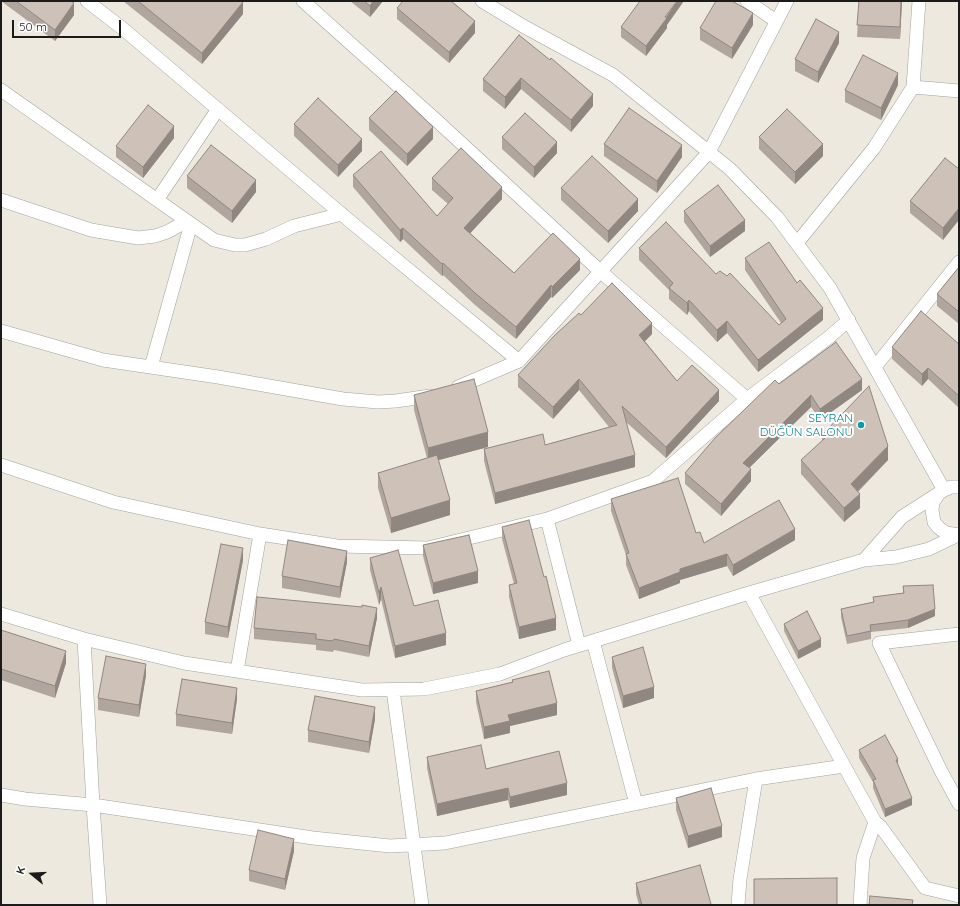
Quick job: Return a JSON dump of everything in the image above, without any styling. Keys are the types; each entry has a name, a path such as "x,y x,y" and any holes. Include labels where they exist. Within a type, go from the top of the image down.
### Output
{"street":[{"path":"87,1 122,28 519,361"},
{"path":"303,1 435,119 600,271 747,399"},
{"path":"482,1 523,26 613,75 735,174 777,217 830,288 875,367 950,488"},
{"path":"747,1 776,21"},
{"path":"1,331 103,360 343,398 378,402 432,396 467,383 519,361 709,152 787,1"},
{"path":"797,243 874,148 913,87 919,1"},
{"path":"913,87 959,91"},
{"path":"1,90 214,240 235,245 256,243 294,226 342,214"},
{"path":"157,200 218,109"},
{"path":"1,200 92,230 138,238 155,236 189,223"},
{"path":"151,367 189,223"},
{"path":"875,367 959,262"},
{"path":"1,465 113,502 260,534 337,546 428,548 547,519 653,481 747,399 828,338 849,320"},
{"path":"950,488 932,506 933,518 939,528 955,538"},
{"path":"864,560 902,518 950,488"},
{"path":"547,519 579,645"},
{"path":"237,671 260,534"},
{"path":"1,614 84,638 184,663 362,690 424,689 500,674 579,645 749,593 864,560 896,557 929,549 955,538"},
{"path":"749,593 875,822 925,888 959,896"},
{"path":"959,634 879,643 941,771 959,804"},
{"path":"84,638 100,905"},
{"path":"593,641 636,804"},
{"path":"393,690 422,905"},
{"path":"1,795 25,799 93,805 313,838 390,846 445,843 756,779 844,766"},
{"path":"738,905 740,878 756,779"},
{"path":"860,905 863,858 875,822"}],"building":[{"path":"16,1 71,1 74,3 55,30"},
{"path":"138,1 242,1 243,2 202,53"},
{"path":"364,1 373,1 370,6"},
{"path":"403,1 451,1 475,21 449,52 397,8"},
{"path":"640,1 677,1 665,17 667,18 646,46 621,27"},
{"path":"716,1 732,1 753,13 732,48 700,28"},
{"path":"859,1 901,1 900,27 857,25"},
{"path":"816,19 839,32 818,72 795,59"},
{"path":"519,35 550,60 551,58 593,94 571,120 521,78 505,97 483,79"},
{"path":"863,55 898,73 881,108 845,90"},
{"path":"396,91 433,127 407,154 369,118"},
{"path":"318,98 362,139 338,165 294,124"},
{"path":"148,105 174,126 143,167 116,146"},
{"path":"629,108 682,145 657,181 604,144"},
{"path":"787,109 823,144 795,172 759,137"},
{"path":"525,113 557,142 534,167 502,137"},
{"path":"211,145 256,180 232,211 187,176"},
{"path":"461,148 502,187 464,228 514,273 553,233 580,259 552,287 551,285 516,327 475,293 403,228 400,230 353,175 381,151 437,216 453,198 432,178"},
{"path":"592,156 638,199 608,231 561,188"},
{"path":"945,158 959,169 959,208 943,228 910,201"},
{"path":"718,185 745,220 710,246 684,211"},
{"path":"666,222 716,274 720,271 727,276 730,273 779,325 786,319 745,258 769,242 797,283 800,280 823,308 758,360 727,321 717,330 689,300 687,303 669,288 673,283 639,248"},
{"path":"959,267 959,312 937,294"},
{"path":"612,283 652,323 639,335 677,381 692,365 719,390 666,447 622,406 635,455 495,493 484,449 543,434 545,445 617,425 579,379 553,407 518,375 554,336 579,313 581,315"},
{"path":"921,311 959,344 959,396 928,368 922,374 892,347"},
{"path":"836,342 862,379 820,409 811,395 743,463 751,469 721,504 685,473 715,438 775,380 779,384"},
{"path":"474,379 488,432 428,448 414,395"},
{"path":"869,386 888,446 851,484 860,494 844,508 801,460 825,438 822,435"},
{"path":"437,455 450,500 391,518 378,473"},
{"path":"678,478 696,533 700,532 704,543 779,500 795,529 733,565 727,554 680,569 680,572 639,588 626,554 629,553 611,499"},
{"path":"529,520 544,577 546,576 556,618 519,627 509,585 517,583 502,527"},
{"path":"469,535 478,571 433,583 423,545"},
{"path":"288,540 347,551 340,587 282,576"},
{"path":"221,544 243,548 228,627 205,622"},
{"path":"398,550 414,606 438,600 446,633 395,646 381,587 379,593 370,558"},
{"path":"933,585 935,609 908,620 870,625 871,631 847,636 841,609 874,602 873,597 904,593 903,586"},
{"path":"257,597 362,607 362,605 377,608 369,646 334,639 333,641 316,639 316,634 254,628"},
{"path":"807,611 821,639 798,651 784,624"},
{"path":"1,630 66,651 55,686 1,669"},
{"path":"643,647 654,687 623,696 612,657"},
{"path":"106,656 146,664 139,705 98,698"},
{"path":"549,671 557,703 508,715 510,721 484,727 476,691"},
{"path":"182,679 237,688 232,723 176,714"},
{"path":"315,696 375,707 369,742 308,730"},
{"path":"885,735 898,759 896,760 912,798 885,809 873,780 876,779 859,750"},
{"path":"481,745 486,769 559,751 567,783 510,797 508,788 437,804 427,757"},
{"path":"711,788 722,826 688,836 676,798"},
{"path":"258,830 294,839 285,879 249,870"},
{"path":"700,865 711,904 642,905 636,883"},
{"path":"837,878 837,905 754,905 754,879"},
{"path":"870,896 913,900 912,905 869,905"}],"place":[{"name":"SEYRAN DÜĞÜN SALONU","path":"861,425"}]}
